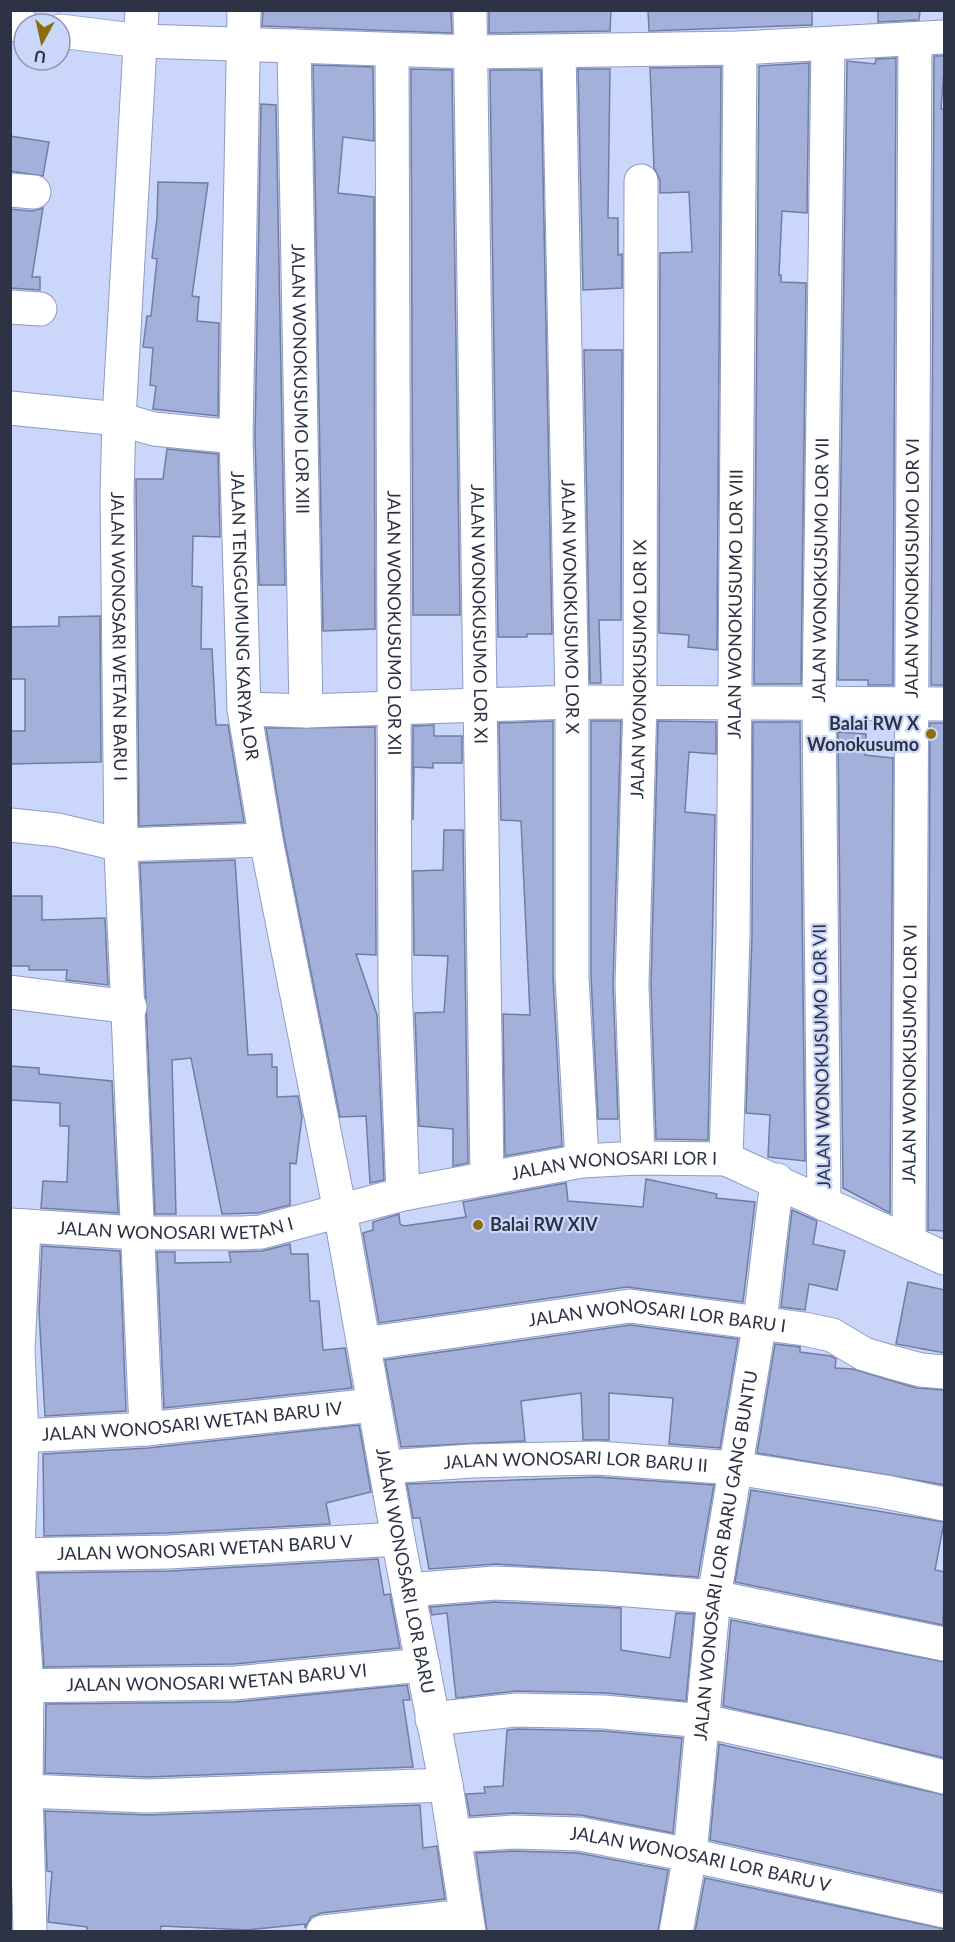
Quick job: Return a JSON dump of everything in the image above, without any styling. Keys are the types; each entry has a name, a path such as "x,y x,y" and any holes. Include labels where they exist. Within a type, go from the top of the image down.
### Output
{"street":[{"name":"JALAN TENGGUMUNG KARYA LOR","path":"244,10 236,437 244,709 266,840 340,1211"},
{"name":"JALAN WONOKUSUMO LOR XI","path":"470,10 482,706 487,1177"},
{"path":"72,30 142,26 244,45 472,52 740,48 930,38"},
{"name":"JALAN WONOSARI WETAN BARU I","path":"142,26 119,419 121,845 130,1007 136,1233 146,1430"},
{"name":"JALAN WONOKUSUMO LOR VI","path":"909,1240 911,703 930,38"},
{"name":"JALAN WONOKUSUMO LOR VII","path":"824,1204 819,705 828,45"},
{"name":"JALAN WONOKUSUMO LOR XIII","path":"294,46 306,711"},
{"name":"JALAN WONOKUSUMO LOR VIII","path":"726,1159 733,936 736,702 740,48"},
{"name":"JALAN WONOKUSUMO LOR XII","path":"392,51 395,985 403,1194"},
{"name":"JALAN WONOKUSUMO LOR X","path":"559,52 572,702 572,977 582,1161"},
{"name":"JALAN WONOKUSUMO LOR IX","path":"638,1158 632,985 640,702 641,181"},
{"path":"10,408 119,419 154,429 236,437"},
{"path":"244,709 306,711 572,702 945,704"},
{"path":"10,825 58,830 121,845 266,840"},
{"path":"10,992 130,1007"},
{"name":"JALAN WONOSARI LOR I","path":"340,1211 403,1194 582,1161 638,1158 726,1159 777,1180 824,1204 945,1258"},
{"name":"JALAN WONOSARI LOR BARU GANG BUNTU","path":"676,1932 690,1855 714,1597 760,1321 777,1180"},
{"name":"JALAN WONOSARI WETAN I","path":"17,1225 136,1233 261,1232 340,1211"},
{"name":"JALAN WONOSARI LOR BARU","path":"340,1211 398,1539 446,1785 467,1924"},
{"path":"17,1225 14,1351 16,1435 14,1555 19,1686 18,1789 30,1932"},
{"name":"JALAN WONOSARI LOR BARU I","path":"364,1344 630,1306 760,1321 832,1335 864,1354 921,1370 945,1372"},
{"name":"JALAN WONOSARI WETAN BARU IV","path":"16,1435 146,1430 374,1405"},
{"name":"JALAN WONOSARI LOR BARU II","path":"386,1467 471,1461 597,1458 735,1468 886,1492 945,1504"},
{"name":"JALAN WONOSARI WETAN BARU V","path":"14,1555 169,1552 398,1539"},
{"path":"408,1590 495,1583 604,1588 714,1597 945,1644"},
{"name":"JALAN WONOSARI WETAN BARU VI","path":"19,1686 236,1683 423,1665"},
{"path":"432,1719 516,1710 604,1712 704,1721 840,1750 945,1777"},
{"path":"18,1789 147,1796 446,1785"},
{"name":"JALAN WONOSARI LOR BARU V","path":"454,1836 513,1832 580,1834 690,1855 945,1911"},
{"path":"323,1932 467,1924"}],"building":[{"path":"263,10 451,10 452,33 262,26"},
{"path":"489,10 611,10 610,31 489,33"},
{"path":"648,10 812,10 812,25 649,31"},
{"path":"878,10 920,10 919,20 878,22"},
{"path":"934,56 945,56 941,109 945,109 945,685 931,685"},
{"path":"896,58 893,685 868,685 868,680 838,680 847,61 875,64 876,59"},
{"path":"809,63 807,213 782,211 779,275 781,275 781,282 806,283 801,684 754,684 759,66"},
{"path":"313,65 373,67 374,141 343,137 338,193 374,197 375,629 323,631"},
{"path":"721,67 717,650 688,647 689,635 659,633 660,253 692,252 689,192 660,193 660,180 654,168 650,68"},
{"path":"411,69 452,70 460,615 413,615"},
{"path":"578,69 610,69 608,218 618,218 618,255 622,254 622,288 583,290"},
{"path":"490,70 541,70 552,634 527,634 527,637 498,637"},
{"path":"261,104 276,105 285,585 259,585 255,437"},
{"path":"10,136 49,142 43,176 10,171"},
{"path":"158,182 208,183 192,296 199,297 197,321 219,323 218,416 153,409 156,386 150,385 153,348 143,347 147,316 151,316 157,259 152,258 157,218"},
{"path":"43,208 32,277 40,277 40,290 10,288 10,209 32,211"},
{"path":"584,350 622,350 621,620 599,620 601,683 590,683"},
{"path":"167,449 218,454 220,537 193,536 192,586 202,587 201,649 212,649 216,725 228,725 244,822 139,826 136,479 163,479"},
{"path":"100,616 101,762 10,764 10,731 25,731 25,679 10,679 10,627 59,626 59,617"},
{"path":"553,721 553,977 562,1146 505,1156 503,1014 530,1015 521,821 501,820 499,723"},
{"path":"591,721 621,721 613,984 618,1119 598,1119 591,976"},
{"path":"658,721 716,722 716,754 689,752 685,812 715,815 708,1140 656,1139 651,985"},
{"path":"753,722 800,722 805,1161 768,1157 770,1115 746,1113 752,936"},
{"path":"930,723 945,723 945,1231 928,1230"},
{"path":"434,725 434,736 462,736 462,763 433,763 433,768 414,767 413,820 413,726"},
{"path":"375,727 376,955 356,954 377,1015 384,1180 370,1183 366,1116 340,1117 284,837 266,728"},
{"path":"838,732 866,734 865,755 893,758 890,1213 843,1188"},
{"path":"444,830 463,830 468,1163 453,1166 453,1129 419,1126 415,1013 444,1012 448,956 414,955 413,871 443,870"},
{"path":"235,860 248,1055 272,1054 272,1067 277,1067 277,1097 298,1096 302,1117 296,1164 290,1163 290,1205 258,1213 222,1214 191,1058 172,1060 176,1214 155,1214 140,863"},
{"path":"10,896 42,896 42,920 105,918 108,985 66,980 67,970 29,970 29,966 10,966"},
{"path":"10,1066 39,1068 39,1074 112,1081 118,1213 41,1208 43,1181 67,1182 69,1126 60,1126 60,1103 10,1100"},
{"path":"646,1179 717,1194 716,1198 755,1202 743,1302 627,1287 379,1323 363,1233 373,1230 373,1222 399,1214 400,1224 404,1226 466,1217 463,1202 566,1183 568,1201 643,1207"},
{"path":"792,1210 817,1221 813,1244 845,1251 837,1290 809,1284 805,1310 781,1307"},
{"path":"290,1244 291,1254 308,1254 310,1301 319,1301 323,1350 345,1348 352,1388 164,1408 157,1252 175,1252 175,1263 231,1262 229,1252 262,1251"},
{"path":"42,1246 120,1251 126,1411 45,1416 39,1312"},
{"path":"908,1282 945,1290 945,1353 896,1344"},
{"path":"630,1325 738,1339 720,1448 669,1444 673,1398 609,1393 609,1440 583,1440 581,1393 521,1401 525,1441 401,1447 385,1360"},
{"path":"775,1344 800,1347 800,1352 831,1356 836,1359 835,1368 853,1369 916,1388 945,1390 945,1485 757,1453"},
{"path":"359,1425 371,1492 326,1503 330,1524 168,1533 44,1536 43,1454 148,1448"},
{"path":"597,1477 714,1485 698,1577 496,1564 429,1569 420,1518 413,1518 407,1484"},
{"path":"751,1490 944,1522 935,1570 945,1572 943,1625 735,1582"},
{"path":"378,1559 384,1595 390,1594 400,1648 234,1664 44,1667 38,1573 170,1571"},
{"path":"495,1602 621,1608 621,1650 670,1658 676,1613 694,1614 686,1701 606,1693 516,1691 456,1698 447,1613 432,1615 430,1607"},
{"path":"731,1620 945,1662 945,1758 723,1706"},
{"path":"407,1685 410,1700 403,1700 413,1767 147,1777 45,1773 46,1704 235,1702"},
{"path":"507,1730 603,1731 682,1738 673,1833 581,1815 513,1813 470,1816 466,1794 485,1793 484,1787 503,1786"},
{"path":"719,1744 945,1795 945,1892 710,1840"},
{"path":"420,1805 423,1848 437,1846 445,1899 321,1913 311,1917 305,1928 305,1924 247,1930 161,1926 160,1932 87,1932 87,1927 48,1922 52,1872 47,1871 45,1811 148,1815"},
{"path":"513,1851 578,1853 668,1870 658,1932 487,1932 476,1853"},
{"path":"705,1878 945,1929 945,1932 695,1932"}],"place":[{"name":"Balai RW X Wonokusumo","path":"931,734"},
{"name":"Balai RW XIV","path":"478,1225"}]}
